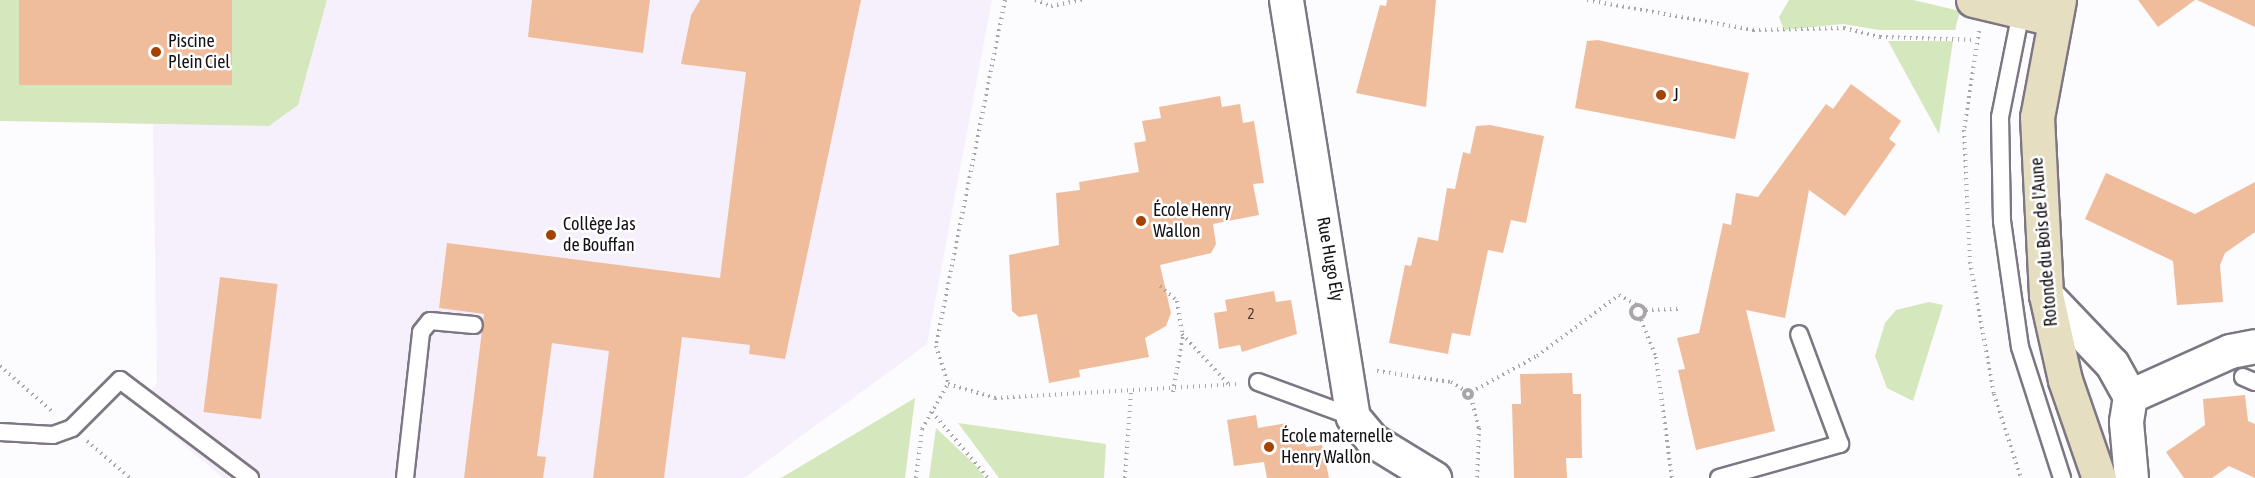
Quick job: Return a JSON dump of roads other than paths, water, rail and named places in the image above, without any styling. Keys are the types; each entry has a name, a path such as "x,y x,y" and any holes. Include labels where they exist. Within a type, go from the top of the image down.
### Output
{"main road":[{"path":"1976,13 2023,5 2056,9"},
{"name":"Rotonde du Bois de l'Aune","path":"2056,9 2037,117 2046,295 2062,370 2099,478"}],"street":[{"name":"Rue Hugo Ely","path":"1286,0 1339,305 1343,371 1353,417 1372,440 1434,478"},
{"path":"2046,295 2112,364 2130,396 2126,422 2131,478"},
{"path":"2130,396 2230,351 2255,346"}],"lane":[{"name":"Rotonde du Bois de l'Aune","path":"2023,5 2000,117 2002,221 2020,347 2062,478"},
{"path":"405,478 421,332 430,321 474,326"},
{"path":"1719,478 1840,444 1799,334"},
{"path":"0,432 53,435 72,428 120,380 250,478"},
{"path":"1258,382 1353,417"}],"place":[{"name":"Piscine Plein Ciel","path":"156,52"},
{"name":"J","path":"1661,95"},
{"name":"École Henry Wallon","path":"1141,221"},
{"name":"Collège Jas de Bouffan","path":"551,235"},
{"name":"École maternelle Henry Wallon","path":"1269,447"}]}
